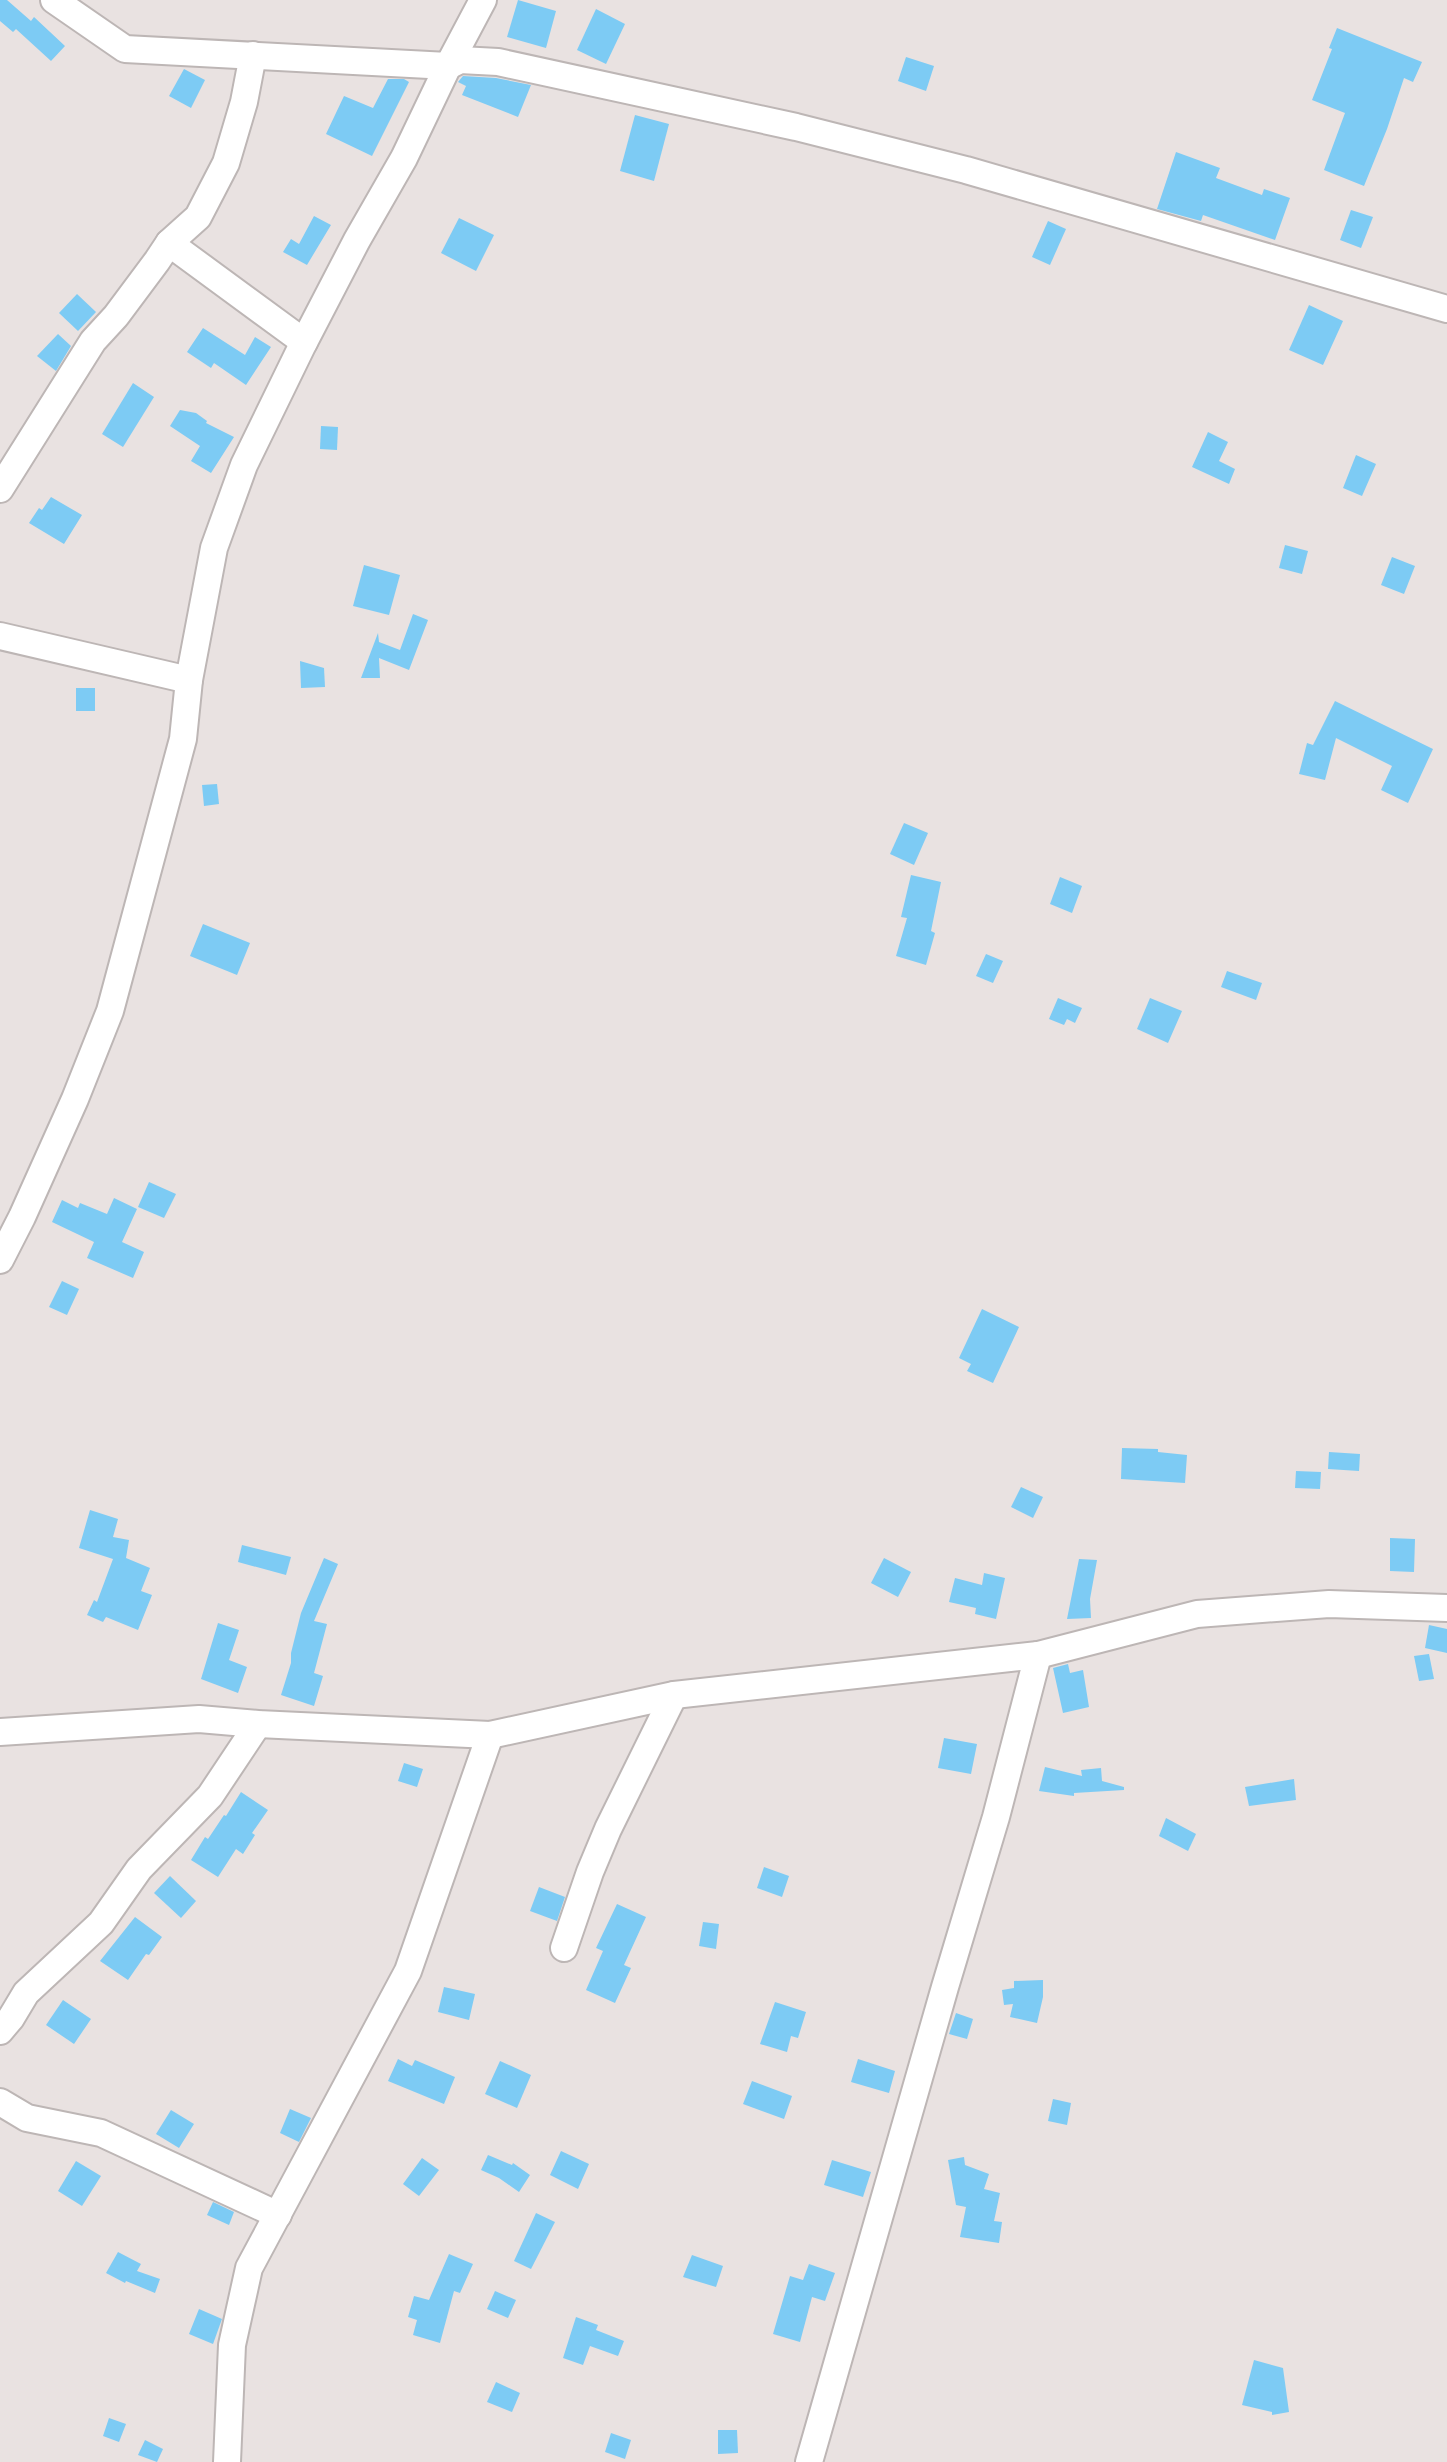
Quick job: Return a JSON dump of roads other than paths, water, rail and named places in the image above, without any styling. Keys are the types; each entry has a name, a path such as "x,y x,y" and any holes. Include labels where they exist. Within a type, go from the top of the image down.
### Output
{"street":[{"path":"54,0 125,49 448,66 460,60 498,62 796,127 966,170 1447,309"},
{"path":"0,1260 75,1099 110,1011 183,739 189,680 214,548 244,465 356,240 404,158 483,0"},
{"path":"0,489 93,341 124,305 169,243 198,217 226,163 244,103 253,55"},
{"path":"169,243 304,342"},
{"path":"0,636 189,680"},
{"path":"0,1732 199,1719 490,1735 674,1695 1038,1655 1196,1615 1329,1604 1447,1608"},
{"path":"809,2462 996,1817 1038,1655"},
{"path":"564,1948 608,1829 674,1695"},
{"path":"0,2031 26,1993 101,1923 139,1869 210,1796 258,1724"},
{"path":"227,2462 232,2345 249,2268 408,1971 490,1735"},
{"path":"0,2102 27,2118 101,2133 278,2214"}]}
